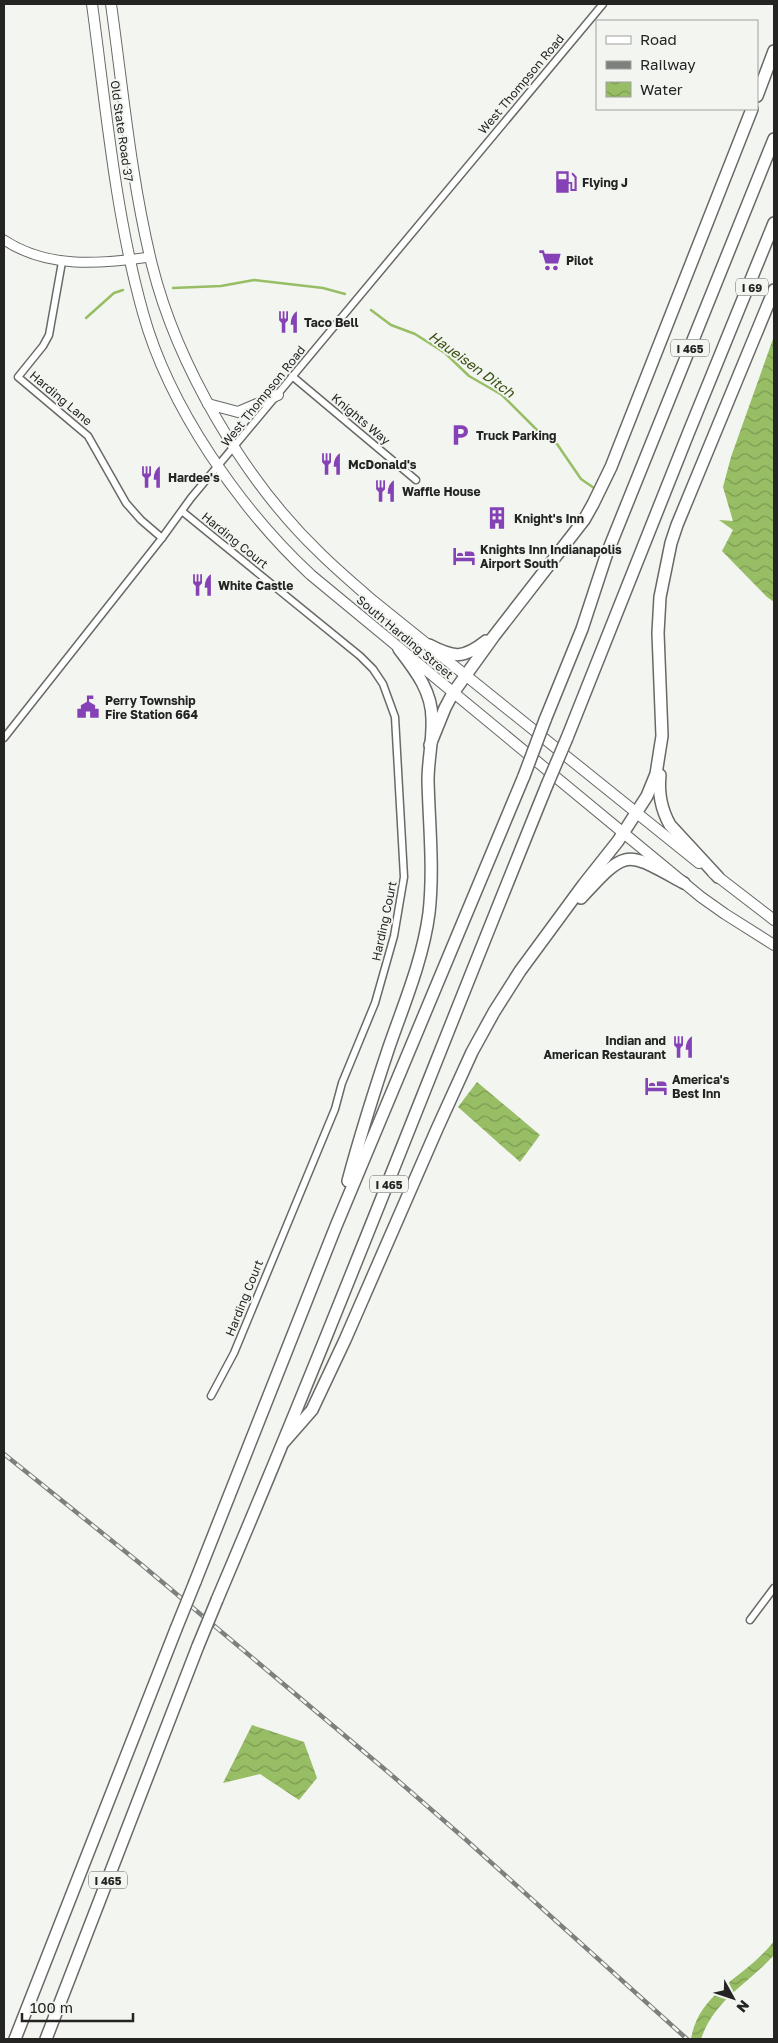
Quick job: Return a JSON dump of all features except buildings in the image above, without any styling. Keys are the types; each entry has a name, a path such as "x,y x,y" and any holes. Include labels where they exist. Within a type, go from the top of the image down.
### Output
{"highway":[{"path":"758,93 774,51"},
{"path":"430,745 441,716 453,693 494,636 584,520 594,504 611,467 752,110"},
{"name":"I 465","path":"14,2039 336,1226 524,776 582,629 606,556 774,139"},
{"name":"I 465","path":"46,2039 198,1646 284,1442 774,223"},
{"name":"I 69","path":"730,332 774,241"},
{"path":"718,877 675,831 665,816 659,793 662,716 658,657 658,615 663,580 677,525 774,290"},
{"path":"429,645 446,653 461,656 494,636"},
{"path":"336,1226 369,1105 422,949 429,913 431,853 428,767 432,720 427,693 419,677 399,649"},
{"path":"284,1442 312,1410 345,1340 399,1213 472,1052 520,971 637,812 652,785 659,755"},
{"path":"548,934 616,862 626,859 641,860 684,883"}],"main road":[{"name":"Old State Road 37","path":"92,4 115,176 130,260"},
{"name":"Old State Road 37","path":"111,4 140,208 150,257"},
{"name":"South Harding Street","path":"150,257 165,306 208,404 234,448 270,497 318,552 372,600 774,920"},
{"name":"South Harding Street","path":"130,260 143,314 154,344 182,406 219,467 260,523 288,553 399,649 684,883 725,914 774,945"},
{"path":"208,404 238,412 278,395"}],"street":[{"name":"West Thompson Road","path":"4,738 183,512 192,498 603,4"},
{"path":"4,240 26,252 62,262 82,263 150,257"},
{"name":"Harding Lane","path":"62,262 49,334 43,346 18,377 88,436 126,503 141,520 162,538"},
{"name":"Knights Way","path":"292,376 416,480"},
{"name":"Harding Court","path":"183,512 360,656 373,669 383,684 395,717 404,877 394,936 375,1003 342,1082 335,1109 234,1353 211,1396"},
{"path":"750,1620 774,1588"}],"water":[{"path":"774,336 774,602 722,551 733,530 719,520 733,521 723,487 731,457"},
{"path":"477,1082 540,1135 520,1162 458,1107"},
{"path":"252,1725 304,1742 317,1778 299,1800 260,1774 223,1783"},
{"path":"774,1941 774,1955 723,2003 707,2025 701,2039 691,2039 696,2022 714,1996 763,1954"}],"waterway":[{"name":"Haueisen Ditch","path":"173,288 221,286 254,280 323,288 345,294"},
{"name":"Haueisen Ditch","path":"86,318 114,293 123,290"},
{"name":"Haueisen Ditch","path":"371,310 391,325 415,334 445,353 469,376 502,395 539,432 557,444 581,479 594,488"}],"railway":[{"path":"4,1454 142,1565 388,1772 687,2039"}],"place":[{"name":"Flying J","path":"566,182"},
{"name":"Pilot","path":"550,260"},
{"name":"Taco Bell","path":"288,322"},
{"name":"Truck Parking","path":"460,435"},
{"name":"McDonald's","path":"331,464"},
{"name":"Hardee's","path":"151,477"},
{"name":"Waffle House","path":"385,491"},
{"name":"Knight's Inn","path":"497,518"},
{"name":"Knights Inn Indianapolis Airport South","path":"464,556"},
{"name":"White Castle","path":"202,585"},
{"name":"Perry Township Fire Station 664","path":"88,707"},
{"name":"Indian and American Restaurant","path":"683,1047"},
{"name":"America's Best Inn","path":"656,1086"}]}
